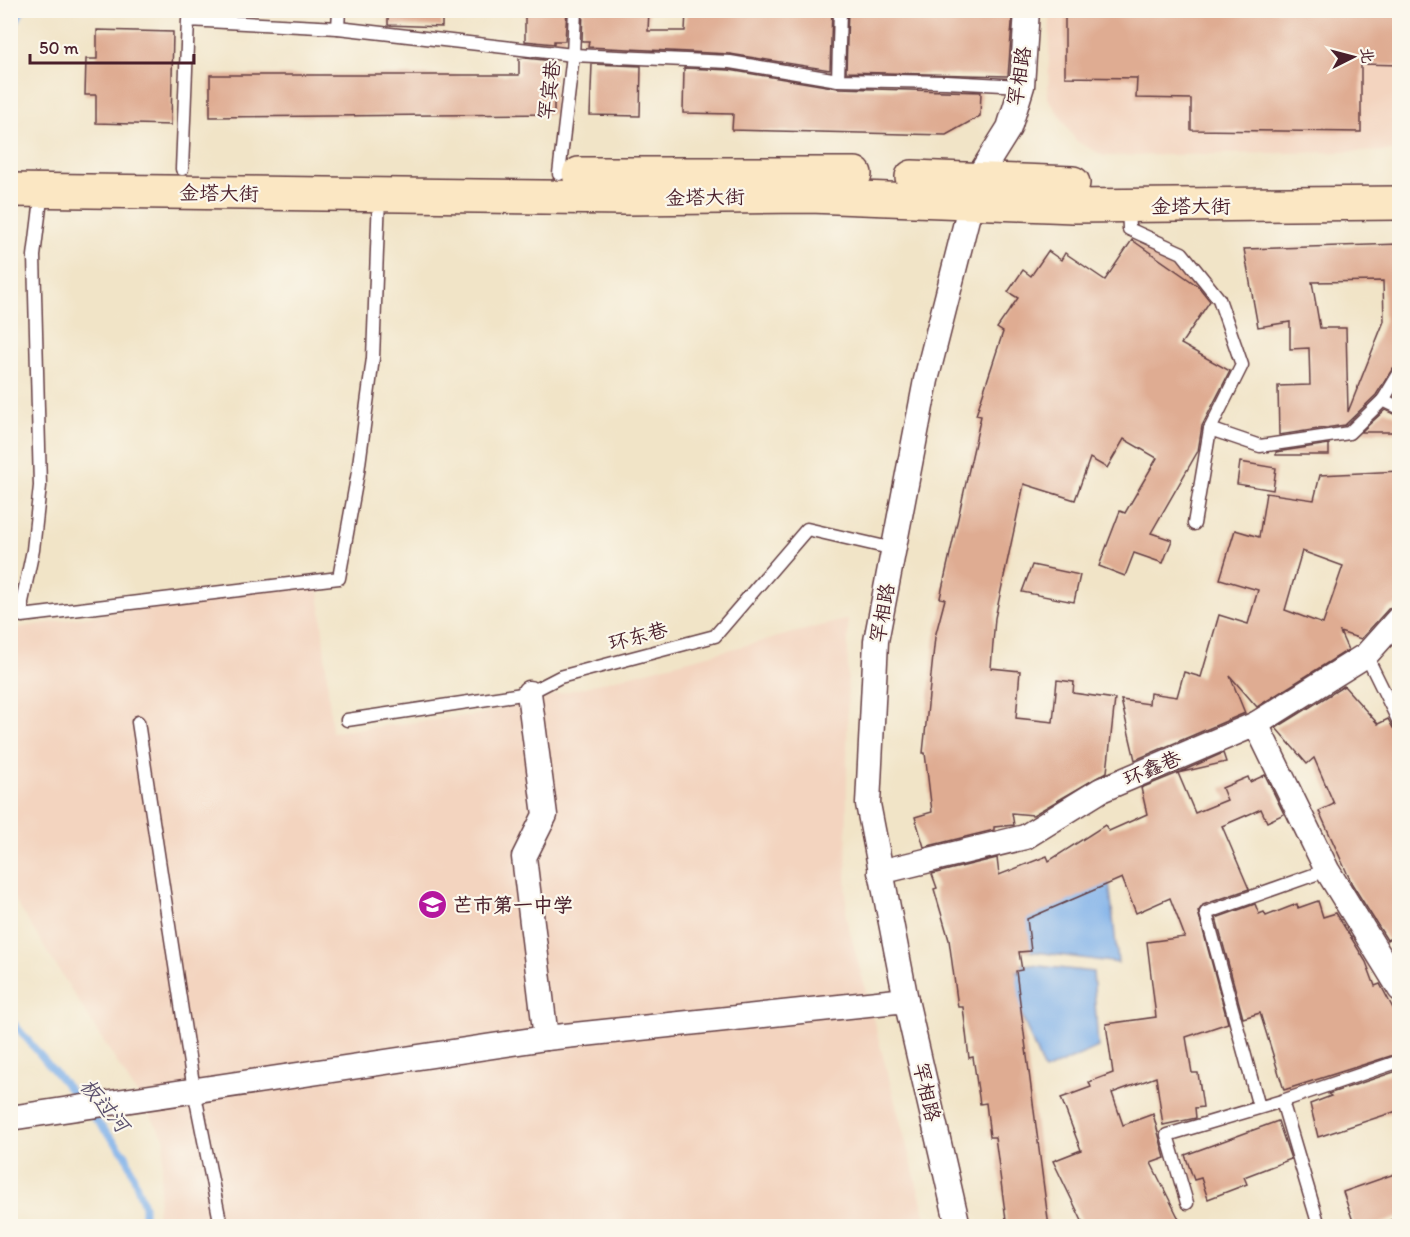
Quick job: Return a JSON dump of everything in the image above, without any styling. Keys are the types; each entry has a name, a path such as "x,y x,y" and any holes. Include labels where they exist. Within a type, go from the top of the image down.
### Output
{"main road":[{"name":"金塔大街","path":"20,181 182,169 559,174 811,173 1128,206 1400,203"},
{"name":"金塔大街","path":"20,181 380,195 625,198 974,191 1074,183 1400,180"}],"street":[{"name":"罕相路","path":"958,1227 906,1000 868,804 876,641 926,380 974,191 1009,128 1022,86 1027,10"},
{"name":"环鑫巷","path":"880,872 1025,837 1101,790 1256,724 1366,655 1400,617"},
{"path":"529,693 545,815 524,857 546,1038"},
{"path":"1256,724 1327,870 1400,989"},
{"path":"22,1116 546,1038 906,1000"}],"lane":[{"path":"338,28 339,10"},
{"name":"罕宾巷","path":"559,174 573,55 575,10"},
{"path":"838,81 840,10"},
{"path":"182,169 188,20 338,28 573,55 730,62 838,81 946,82 1022,86"},
{"path":"20,181 34,256 40,486 33,550 22,616 339,578 358,472 373,358 380,195"},
{"path":"1128,206 1129,229 1182,254 1219,299 1242,365 1210,429 1194,524"},
{"path":"1210,429 1260,446 1349,433 1383,400 1400,372"},
{"path":"1383,400 1400,408"},
{"name":"环东巷","path":"347,720 529,693 560,677 715,636 807,529 894,549"},
{"path":"1366,655 1400,724"},
{"path":"138,722 194,1090 221,1227"},
{"path":"1259,1107 1206,914 1327,870"},
{"path":"1187,1203 1167,1135 1282,1101 1400,1061"},
{"path":"1282,1101 1319,1227"}],"shaded area":[{"path":"1050,11 1399,11 1399,151 1104,156 1076,141 1048,98"},
{"name":"芒市第一中学","path":"318,579 332,732 476,715 848,619 846,917 928,1226 156,1226 165,1139 11,894 11,629"}],"water":[{"path":"1107,864 1118,963 1014,949 1017,914"},
{"path":"1022,964 1093,972 1098,1047 1044,1071 1009,984"}],"building":[{"path":"388,10 442,10 442,27 388,25"},
{"path":"525,10 567,10 565,41 554,41 554,44 525,41"},
{"path":"583,10 649,10 648,31 685,31 686,11 775,15 775,10 832,10 830,70 730,54 588,47 589,41 582,41"},
{"path":"848,10 1013,10 1008,76 846,72"},
{"path":"1065,10 1400,10 1400,65 1361,64 1361,132 1191,130 1191,99 1136,98 1137,78 1065,77"},
{"path":"97,30 173,32 171,125 96,123 96,95 85,95 86,59 97,59"},
{"path":"519,59 554,61 554,114 210,117 210,75 519,75"},
{"path":"592,64 641,66 640,116 590,115"},
{"path":"684,68 729,70 838,88 981,92 980,116 946,135 732,130 733,114 683,113"},
{"path":"1132,240 1198,286 1210,301 1181,344 1230,371 1202,426 1198,451 1151,533 1172,540 1163,563 1134,553 1125,576 1099,566 1120,511 1125,513 1157,458 1124,439 1107,468 1090,458 1075,500 1024,484 995,618 991,668 1020,671 1016,718 1053,722 1057,680 1074,682 1073,693 1115,699 1107,772 1033,815 1012,813 1014,825 994,827 994,830 924,847 915,817 932,812 925,753 923,753 935,637 945,599 940,598 981,416 976,415 1003,332 997,328 1018,298 1008,292 1023,270 1031,276 1048,251 1061,260 1065,253 1105,280"},
{"path":"1400,244 1400,364 1393,368 1376,395 1345,425 1279,435 1278,386 1310,385 1309,348 1290,349 1290,322 1258,327 1244,249","holes":["1383,281 1384,321 1348,412 1346,328 1320,328 1312,282"]},
{"path":"1385,410 1396,415 1397,432 1361,432"},
{"path":"1329,444 1329,455 1276,455 1276,452"},
{"path":"1240,462 1276,468 1273,490 1237,484"},
{"path":"1400,471 1400,603 1389,608 1361,639 1340,632 1348,650 1257,707 1230,676 1245,713 1135,760 1121,700 1149,704 1150,693 1177,697 1184,672 1201,677 1219,615 1248,624 1258,590 1220,579 1235,530 1259,537 1266,493 1314,500 1320,475","holes":["1302,551 1343,566 1323,624 1285,610"]},
{"path":"1032,565 1080,575 1074,602 1022,592"},
{"path":"1344,686 1378,724 1388,719 1393,728 1400,733 1400,934 1387,940 1352,884 1319,811 1334,804 1314,758 1307,764 1276,728"},
{"path":"1223,753 1226,762 1178,773"},
{"path":"1178,773 1195,813 1227,800 1222,788 1248,777 1250,782 1265,775 1284,814 1267,822 1261,809 1222,826 1249,889 1203,905 1198,912 1228,1023 1186,1037 1192,1073 1198,1073 1203,1107 1195,1108 1196,1118 1163,1125 1156,1077 1112,1093 1123,1125 1153,1114 1165,1158 1151,1163 1183,1227 1085,1227 1053,1161 1081,1150 1061,1098 1091,1087 1089,1082 1113,1073 1106,1024 1156,1017 1147,942 1185,937 1170,898 1136,913 1122,878 1027,919 1031,951 1019,952 1022,970 1016,971 1049,1227 1007,1227 995,1137 990,1137 986,1103 980,1104 973,1057 969,1058 963,1007 958,1007 949,940 934,889 937,888 932,874 997,858 999,875 1047,856 1049,861 1105,825 1109,831 1147,814 1141,788"},
{"path":"1318,901 1323,917 1336,913 1366,962 1375,986 1380,984 1395,1012 1400,1011 1400,1053 1284,1090 1260,1013 1243,1018 1216,918 1255,904 1259,914 1264,912 1266,916 1297,904 1298,908"},
{"path":"1400,1070 1400,1110 1318,1137 1310,1104 1331,1096 1328,1094"},
{"path":"1278,1121 1291,1159 1244,1177 1247,1184 1208,1199 1201,1178 1194,1180 1185,1155"},
{"path":"1400,1172 1400,1217 1371,1227 1355,1227 1343,1192"}],"waterway":[{"name":"板过河","path":"10,34 22,10"},
{"name":"板过河","path":"10,1019 81,1103"},
{"name":"板过河","path":"88,1111 126,1155 144,1206 144,1226"}],"place":[{"name":"芒市第一中学","path":"432,905"}]}
